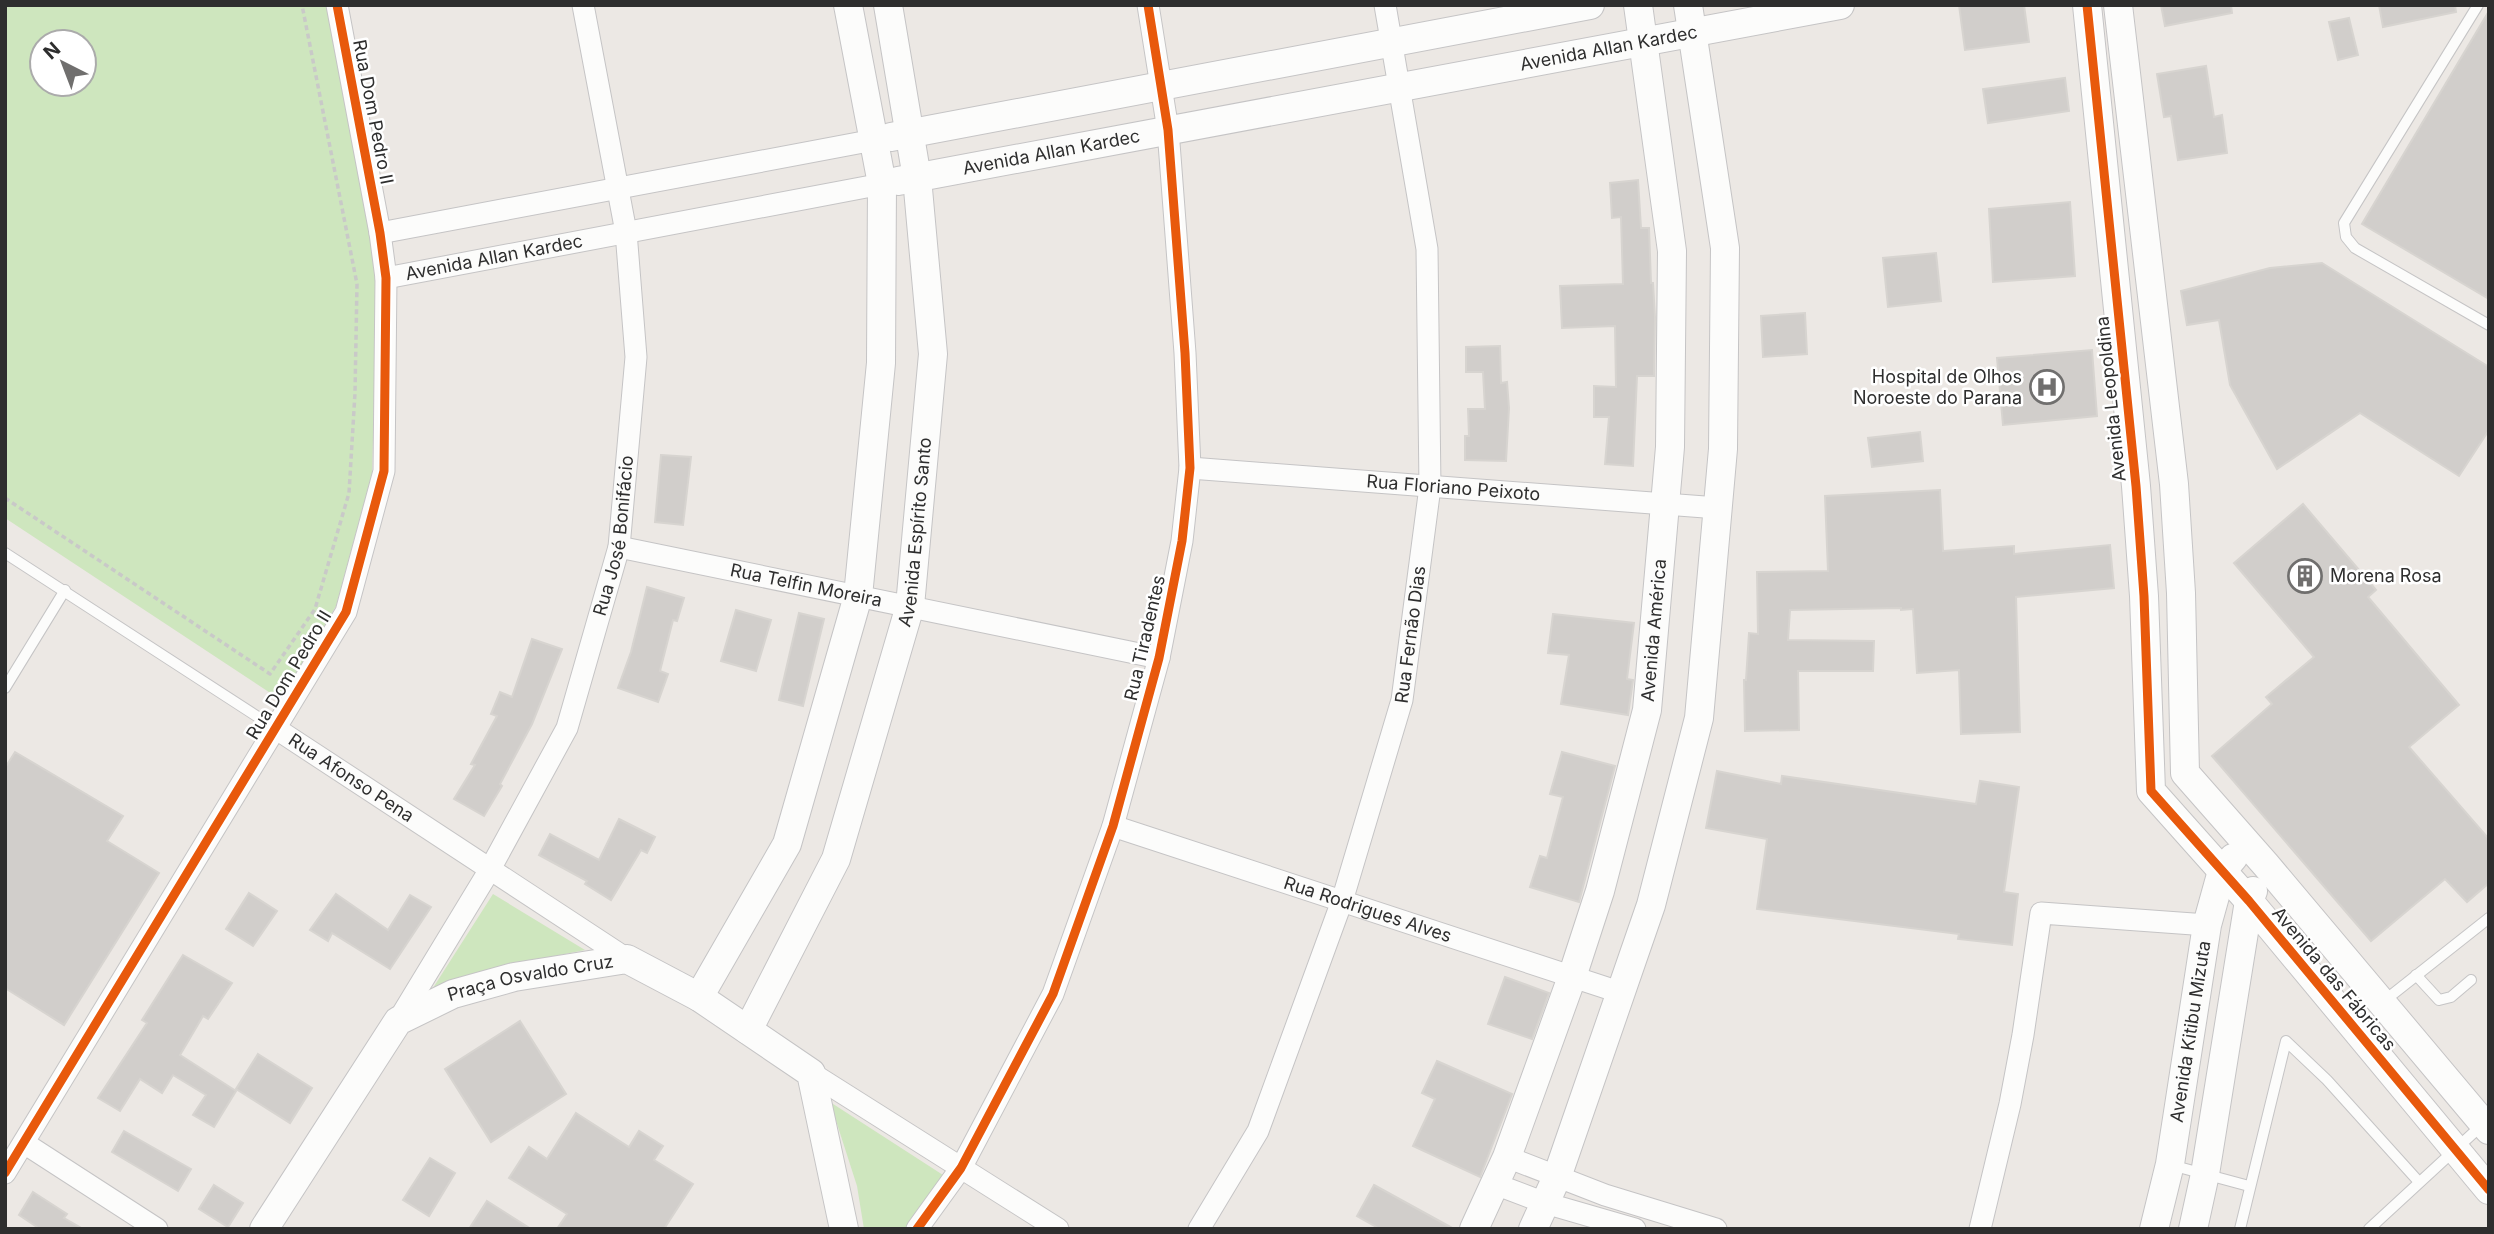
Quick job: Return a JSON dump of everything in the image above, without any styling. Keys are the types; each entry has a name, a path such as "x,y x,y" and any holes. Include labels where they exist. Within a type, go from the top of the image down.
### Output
{"main road":[{"path":"699,997 787,844 858,596 881,363 882,184 848,5"},
{"name":"Avenida Espírito Santo","path":"748,1030 836,859 910,606 933,354 917,178 888,5"},
{"path":"874,140 1590,5"},
{"name":"Avenida América","path":"1475,1229 1507,1157 1572,977 1600,891 1647,710 1670,447 1672,251 1638,5"},
{"path":"1533,1229 1557,1177 1651,905 1699,719 1723,449 1725,248 1688,5"},
{"name":"Avenida Allan Kardec","path":"882,184 1840,5"},
{"name":"Avenida Leopoldina","path":"2087,5 2136,486 2144,596 2151,791"},
{"path":"2118,5 2174,484 2181,593 2144,596"},
{"name":"Avenida das Fábricas","path":"2181,593 2185,773 2486,1127"},
{"name":"Avenida das Fábricas","path":"2151,791 2249,901 2489,1190"},
{"path":"2193,1229 2205,1174 2255,853"},
{"name":"Avenida Kitibu Mizuta","path":"2154,1229 2170,1164 2207,925 2222,871 2255,853"},
{"name":"Praça Osvaldo Cruz","path":"398,1021 453,995 514,977 627,959 699,997 811,1073"},
{"path":"264,1229 398,1021"},
{"path":"811,1073 844,1229"}],"street":[{"name":"Rua Dom Pedro II","path":"5,1173 346,612 384,471 386,278 337,5"},
{"name":"Rua José Bonifácio","path":"398,1021 489,871 567,728 619,547 636,357 626,232 583,5"},
{"name":"Rua Tiradentes","path":"917,1229 961,1168 1053,994 1113,826 1159,658 1182,541 1190,468 1185,353 1168,130 1147,5"},
{"name":"Rua Fernão Dias","path":"1199,1229 1258,1131 1342,901 1402,700 1430,488 1427,249 1385,5"},
{"path":"380,233 874,140"},
{"name":"Avenida Allan Kardec","path":"386,278 882,184"},
{"name":"Rua Floriano Peixoto","path":"1190,468 1718,508"},
{"name":"Rua Telfin Moreira","path":"619,547 1159,658"},
{"name":"Rua Afonso Pena","path":"275,729 627,959"},
{"name":"Rua Rodrigues Alves","path":"1113,826 1622,993"},
{"path":"1980,1229 2010,1104 2041,913 2207,925"},
{"path":"811,1073 1058,1229"},
{"path":"24,1143 157,1229"},
{"path":"1507,1157 1605,1195 1716,1229"},
{"path":"1495,1184 1545,1203 1635,1229"}],"lane":[{"path":"2478,5 2344,223 2346,237 2355,248 2489,325"},
{"name":"Rua Afonso Pena","path":"5,553 275,729"},
{"path":"5,688 65,590"},
{"path":"2382,1002 2489,918"},
{"path":"2416,975 2439,1000 2451,997 2471,980"},
{"path":"2240,1229 2286,1041 2327,1080 2419,1182"},
{"path":"2369,1229 2455,1149 2486,1127"},
{"path":"2170,1164 2249,1186"}],"path":[{"path":"5,498 270,674 316,609 349,493 355,393 357,284 302,5"}],"green space":[{"path":"5,5 329,5 378,273 372,473 336,606 281,700 5,518"},
{"path":"493,894 585,950 505,966 431,991"},
{"path":"830,1102 943,1175 905,1229 864,1229 857,1186"}],"building":[{"path":"1959,5 2024,5 2029,42 1965,50"},
{"path":"2161,5 2231,5 2232,13 2165,26"},
{"path":"2379,5 2455,5 2456,12 2383,27"},
{"path":"2489,11 2489,299 2362,224"},
{"path":"2349,18 2358,55 2338,60 2329,22"},
{"path":"2206,66 2214,117 2222,115 2227,153 2178,160 2171,116 2164,117 2157,74"},
{"path":"2065,78 2069,111 1988,123 1983,89"},
{"path":"1638,180 1641,228 1649,228 1655,317 1654,376 1637,376 1633,466 1605,464 1609,417 1594,417 1594,386 1616,387 1615,326 1562,328 1560,286 1623,284 1621,217 1612,218 1610,183"},
{"path":"2070,202 2075,276 1993,282 1989,209"},
{"path":"1936,253 1941,301 1888,307 1883,258"},
{"path":"2322,263 2489,367 2489,430 2459,476 2360,413 2277,469 2230,385 2219,320 2187,325 2181,291 2270,268"},
{"path":"1805,313 1807,354 1763,357 1761,316"},
{"path":"1500,346 1501,383 1507,382 1509,408 1506,461 1465,460 1465,436 1469,436 1468,409 1485,409 1483,372 1466,372 1466,347"},
{"name":"Hospital de Olhos Noroeste do Parana","path":"2092,350 2097,416 2003,425 1997,358"},
{"path":"1920,432 1923,461 1872,467 1868,438"},
{"path":"661,455 691,457 683,525 655,522"},
{"path":"1940,490 1943,551 2014,546 2014,554 2110,545 2114,588 2016,597 2020,732 1961,734 1959,670 1917,673 1913,609 1901,608 1790,610 1788,640 1874,641 1873,671 1798,671 1799,730 1745,731 1744,680 1749,633 1758,634 1757,572 1828,571 1825,496"},
{"path":"2303,504 2376,590 2368,597 2459,705 2409,747 2489,839 2489,883 2467,902 2445,879 2371,941 2212,756 2272,704 2266,697 2314,657 2234,563"},
{"path":"647,587 684,598 677,621 673,620 660,671 668,674 658,702 618,688 631,652"},
{"path":"736,610 771,620 756,671 721,661"},
{"path":"799,613 824,619 803,706 779,700"},
{"path":"1553,614 1634,623 1627,679 1633,680 1628,715 1561,704 1569,655 1548,653"},
{"path":"532,639 562,649 532,724 484,816 454,799 475,765 471,764 497,716 491,714 500,692 512,697"},
{"path":"15,752 123,816 107,841 159,873 64,1025 5,988 5,768"},
{"path":"1562,752 1615,766 1579,902 1530,887 1540,856 1547,858 1563,797 1550,794"},
{"path":"1717,771 1781,784 1782,776 1976,804 1980,781 2019,787 2004,892 2018,894 2012,945 1958,939 1959,934 1757,909 1767,839 1706,828"},
{"path":"619,819 655,837 647,853 641,850 611,900 585,884 587,881 539,855 550,834 599,860"},
{"path":"249,893 277,911 253,946 226,929"},
{"path":"336,894 388,930 410,895 431,907 390,969 332,933 328,941 310,930"},
{"path":"183,955 232,983 208,1019 203,1016 180,1055 236,1091 214,1127 193,1115 206,1095 173,1075 162,1093 140,1079 120,1111 98,1098 147,1023 142,1020"},
{"path":"1505,977 1549,993 1532,1039 1488,1024"},
{"path":"520,1021 566,1094 491,1142 445,1069"},
{"path":"258,1054 312,1088 290,1123 236,1089"},
{"path":"1437,1061 1512,1094 1480,1177 1413,1146 1435,1099 1422,1093"},
{"path":"576,1113 629,1147 639,1131 663,1146 654,1160 693,1184 664,1229 557,1229 567,1214 509,1178 529,1147 547,1159"},
{"path":"124,1131 191,1169 178,1191 112,1152"},
{"path":"430,1158 455,1173 429,1216 403,1200"},
{"path":"214,1185 243,1203 228,1227 199,1209"},
{"path":"1374,1185 1454,1229 1380,1229 1357,1216"},
{"path":"33,1192 67,1214 64,1218 83,1229 40,1229 19,1215"},
{"path":"487,1201 531,1229 469,1229"}],"cycle path":[{"path":"5,1173 346,612 384,471 386,278 337,5"},
{"path":"917,1229 961,1168 1053,994 1113,826 1159,658 1182,541 1190,468 1185,353 1168,130 1148,5"},
{"path":"2087,5 2136,486 2144,596 2151,791 2249,901 2489,1190"}],"place":[{"name":"Hospital de Olhos Noroeste do Parana","path":"2047,387"},
{"name":"Morena Rosa","path":"2305,576"}]}
